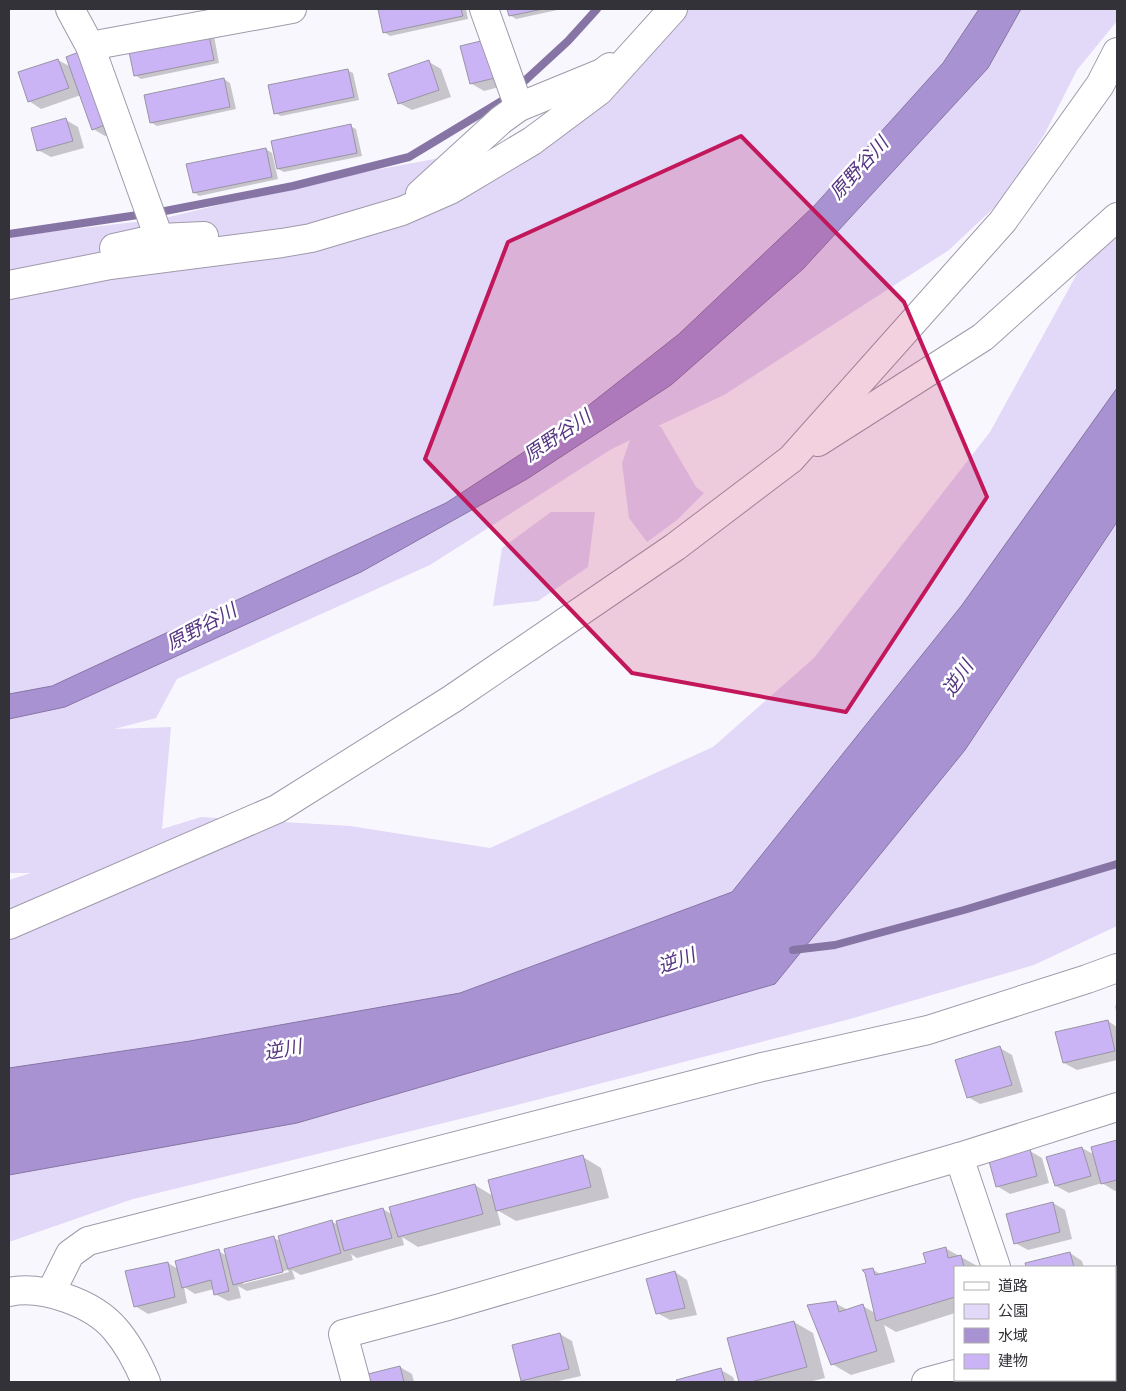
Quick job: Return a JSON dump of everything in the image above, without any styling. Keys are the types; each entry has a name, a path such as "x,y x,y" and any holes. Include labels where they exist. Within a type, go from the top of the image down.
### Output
{"street":[{"path":"70,9 90,46 159,238"},
{"path":"90,46 292,9"},
{"path":"484,9 520,107"},
{"path":"9,285 110,265 282,244 311,238 402,210 450,190 532,141 599,91 673,9"},
{"path":"402,210 501,120 520,107 602,73 636,50"},
{"path":"791,458 1003,221 1100,85 1117,52"},
{"path":"9,925 277,809 452,699 675,547 791,458 983,337 1117,217"},
{"path":"9,285 61,260 159,238 254,234 282,244"},
{"path":"51,1292 70,1254 88,1242 762,1067 928,1030 1117,968"},
{"path":"356,1382 343,1334 444,1307 959,1157 1117,1107"},
{"path":"959,1157 996,1266"},
{"path":"9,1292 51,1292 85,1305 114,1327 134,1356 146,1382"},
{"path":"926,1382 954,1374"}],"highlighted area":[{"path":"741,136 904,302 987,497 846,712 632,673 425,459 508,242"}],"green space":[{"path":"661,9 1117,9 1117,21 1077,70 1044,135 1000,202 949,250 724,395 658,426 661,427 696,487 704,493 677,520 647,542 629,518 622,463 630,440 610,450 430,565 177,679 156,718 114,729 171,727 162,829 201,817 350,826 490,848 713,747 814,658 990,432 1100,232 1117,218 1117,926 1034,965 850,1019 513,1106 133,1199 9,1242 9,880 31,873 9,873 9,238 161,219 316,181 532,141"},
{"path":"551,512 595,512 588,567 538,601 493,606 502,548"}],"water":[{"name":"原野谷川","path":"979,9 1021,9 988,68 803,269 671,385 527,479 361,572 65,707 9,719 9,694 52,686 446,503 556,431 679,334 814,206 943,63"},
{"name":"逆川","path":"1117,388 1117,522 965,750 775,984 297,1123 9,1175 9,1068 190,1041 460,993 732,892 962,605"}],"building":[{"path":"378,9 461,9 463,16 383,33"},
{"path":"507,9 543,9 509,16"},
{"path":"208,31 214,60 134,76 128,47"},
{"path":"485,40 495,78 470,84 460,46"},
{"path":"84,50 110,123 92,130 66,57"},
{"path":"58,59 69,88 28,102 18,72"},
{"path":"429,60 439,90 398,104 388,74"},
{"path":"348,69 354,97 274,114 268,85"},
{"path":"224,78 230,107 150,123 144,95"},
{"path":"66,118 73,141 37,151 31,128"},
{"path":"351,124 357,153 277,169 271,141"},
{"path":"266,148 272,177 193,193 186,164"},
{"path":"1108,1020 1115,1051 1063,1063 1055,1032"},
{"path":"1000,1046 1012,1085 967,1098 955,1060"},
{"path":"1117,1140 1117,1180 1101,1184 1091,1147"},
{"path":"1082,1147 1091,1176 1055,1186 1046,1157"},
{"path":"1030,1149 1037,1176 996,1187 989,1161"},
{"path":"583,1155 591,1187 496,1211 488,1180"},
{"path":"475,1184 483,1214 398,1237 389,1207"},
{"path":"1053,1202 1060,1232 1014,1244 1006,1214"},
{"path":"383,1208 392,1238 344,1251 336,1221"},
{"path":"332,1220 341,1253 288,1269 278,1236"},
{"path":"274,1236 283,1272 233,1285 224,1249"},
{"path":"946,1247 948,1258 961,1255 964,1266 954,1266 954,1297 876,1321 865,1273 862,1270 873,1268 875,1275 926,1263 923,1253"},
{"path":"219,1249 229,1291 214,1295 211,1280 182,1288 175,1261"},
{"path":"1070,1252 1074,1266 1026,1266 1025,1263"},
{"path":"168,1262 175,1297 134,1307 125,1271"},
{"path":"675,1271 685,1308 656,1314 646,1279"},
{"path":"836,1301 839,1312 863,1304 877,1351 831,1365 807,1305"},
{"path":"794,1321 807,1367 751,1382 739,1382 727,1338"},
{"path":"560,1333 569,1369 521,1381 512,1345"},
{"path":"400,1366 404,1382 371,1382 368,1374"},
{"path":"721,1368 725,1382 677,1382 676,1380"}],"waterway":[{"path":"518,87 568,41 597,9"},
{"path":"9,234 165,211 293,186 409,157 505,99 510,94"},
{"path":"793,950 835,945 964,910 1117,864"}]}
